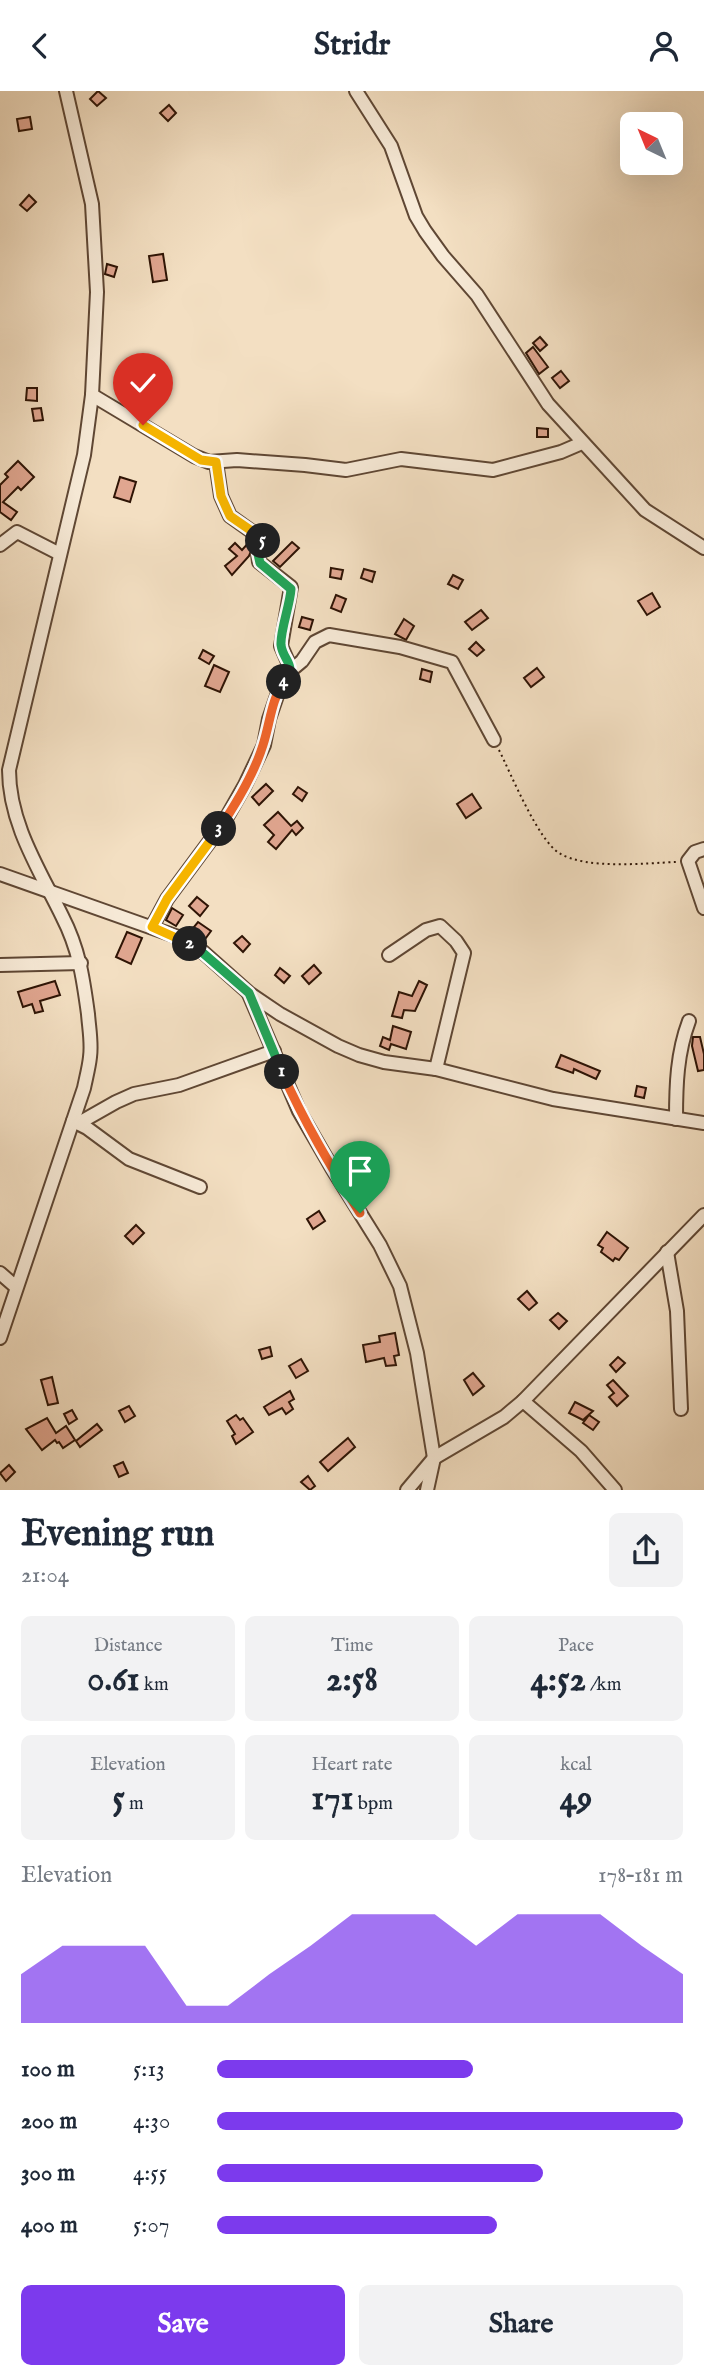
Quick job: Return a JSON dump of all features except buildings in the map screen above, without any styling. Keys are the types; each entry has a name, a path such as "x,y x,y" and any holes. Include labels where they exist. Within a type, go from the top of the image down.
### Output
{"street":[{"path":"0,1338 76,1122 91,1055 81,963 63,918 29,851 9,789 9,770 84,455 92,395 97,292 92,204 66,91"},
{"path":"356,91 391,146 416,216 425,231 477,295 548,404 645,510 704,548"},
{"path":"92,395 194,456 209,462 237,460 346,470 401,459 492,470 561,452 582,443"},
{"path":"216,462 221,496 230,516 261,538 264,543 258,554 260,563 291,587 281,644 290,671"},
{"path":"0,545 17,532 60,554"},
{"path":"152,927 174,888 224,822 264,745 275,699 290,671 302,661 315,642 329,635 400,647 452,662 494,740"},
{"path":"704,849 695,852 688,861 704,908"},
{"path":"0,874 181,938 203,953 249,993 281,1014 359,1055 384,1062 436,1069 553,1099 704,1123"},
{"path":"388,955 426,930 440,926 464,953 436,1069"},
{"path":"0,965 81,963"},
{"path":"249,993 299,1111 331,1168 380,1245 400,1286 418,1353 434,1458 427,1490"},
{"path":"676,1118 676,1071 689,1021"},
{"path":"76,1122 134,1094 179,1085 274,1051"},
{"path":"76,1122 129,1159 200,1187"},
{"path":"407,1490 434,1458 504,1417 523,1401 704,1215"},
{"path":"667,1252 677,1311 681,1409"},
{"path":"0,1273 16,1287"},
{"path":"523,1401 581,1451 615,1490"}],"path":[{"path":"494,740 535,824 558,852 585,862 688,861"}],"route":[{"path":"143,425 201,460 216,462 221,496 230,516 263,540 258,554 260,563 291,587 281,644 290,674 275,699 264,745 224,822 167,899 152,927 181,938 203,953 249,993 299,1111 360,1213"}]}
